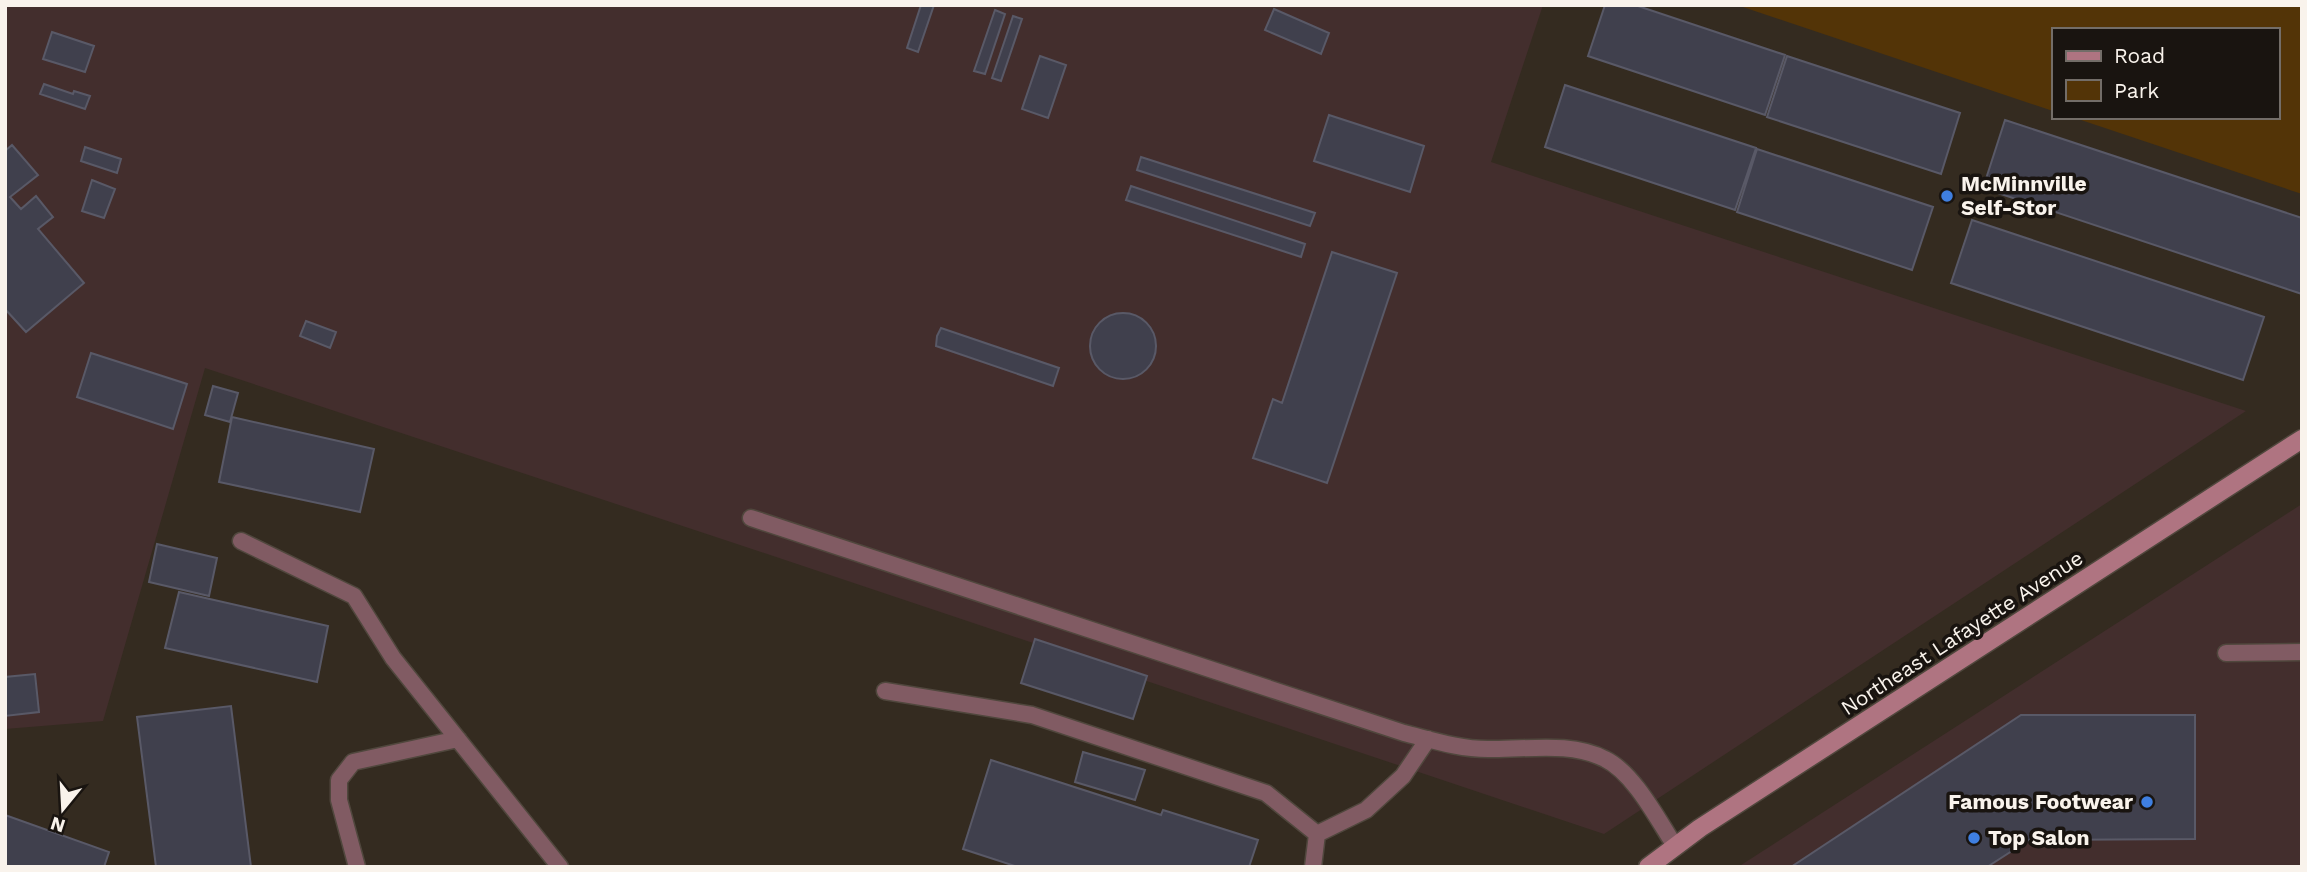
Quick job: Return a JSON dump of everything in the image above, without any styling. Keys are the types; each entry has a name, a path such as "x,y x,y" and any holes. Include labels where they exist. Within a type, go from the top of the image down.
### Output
{"main road":[{"name":"Northeast Lafayette Avenue","path":"1648,867 1700,828 2302,439"}],"lane":[{"path":"751,518 1450,746 1576,750 1606,759 1630,779 1675,846"},
{"path":"241,541 354,596 393,658 560,867"},
{"path":"2226,653 2302,652"},
{"path":"885,691 1032,715 1266,793 1317,834"},
{"path":"357,867 339,800 339,780 353,762 458,739"},
{"path":"1317,834 1366,810 1403,776 1428,739"},
{"path":"1313,867 1317,834"}],"shaded area":[{"path":"5,5 1543,5 1491,162 2246,411 1604,834 205,368 103,721 5,729"},
{"path":"2302,504 2302,867 1738,867"}],"green space":[{"path":"1737,5 2302,5 2302,194 2078,119 2279,119 2279,28 2052,28 2052,111"}],"building":[{"path":"921,5 934,5 918,52 907,48"},
{"path":"1605,5 1635,5 1785,55 1765,115 1588,56"},
{"path":"1274,9 1329,33 1321,54 1265,30"},
{"path":"995,10 1005,14 985,74 974,71"},
{"path":"1013,16 1022,19 1001,81 992,78"},
{"path":"52,32 94,46 85,72 43,59"},
{"path":"1040,56 1066,65 1048,118 1022,109"},
{"path":"1787,56 1960,113 1941,174 1767,117"},
{"path":"44,84 73,94 74,91 90,96 85,109 40,94"},
{"path":"1565,85 1756,148 1735,210 1545,147"},
{"path":"1329,115 1424,146 1410,192 1314,161"},
{"path":"2005,120 2302,218 2302,294 1983,188"},
{"path":"12,145 38,175 10,197 21,209 36,196 53,217 38,229 84,283 26,332 5,309 5,151"},
{"path":"85,147 121,159 117,173 81,161"},
{"path":"1757,149 1933,207 1912,270 1737,212"},
{"path":"1141,157 1315,213 1310,226 1137,170"},
{"path":"92,180 115,189 104,218 82,211"},
{"path":"1131,186 1305,244 1301,257 1126,200"},
{"path":"1972,220 2264,317 2243,380 1951,283"},
{"path":"1332,252 1397,273 1327,483 1253,458 1273,399 1282,403"},
{"path":"1116,313 1130,313 1142,318 1151,327 1156,346 1154,359 1147,370 1130,379 1116,379 1104,374 1095,365 1090,353 1090,339 1095,327 1104,318"},
{"path":"306,321 336,332 330,348 300,336"},
{"path":"941,328 1059,368 1053,386 936,346"},
{"path":"91,353 187,384 173,429 77,397"},
{"path":"213,386 238,393 230,422 205,415"},
{"path":"232,417 374,449 360,512 219,482"},
{"path":"157,544 217,558 209,596 149,582"},
{"path":"179,592 328,626 317,682 165,648"},
{"path":"1035,639 1147,676 1133,719 1021,683"},
{"path":"35,674 39,712 5,716 5,677"},
{"path":"231,706 251,867 156,867 137,717"},
{"path":"2021,715 2195,715 2195,839 2029,840 1987,867 1791,867"},
{"path":"1083,752 1145,770 1135,800 1075,782"},
{"path":"991,760 1161,815 1163,810 1258,840 1249,867 1018,867 963,849"},
{"path":"5,815 109,852 104,867 5,867"}],"place":[{"name":"McMinnville Self-Stor","path":"1947,196"},
{"name":"Famous Footwear","path":"2147,802"},
{"name":"Top Salon","path":"1974,838"}]}
